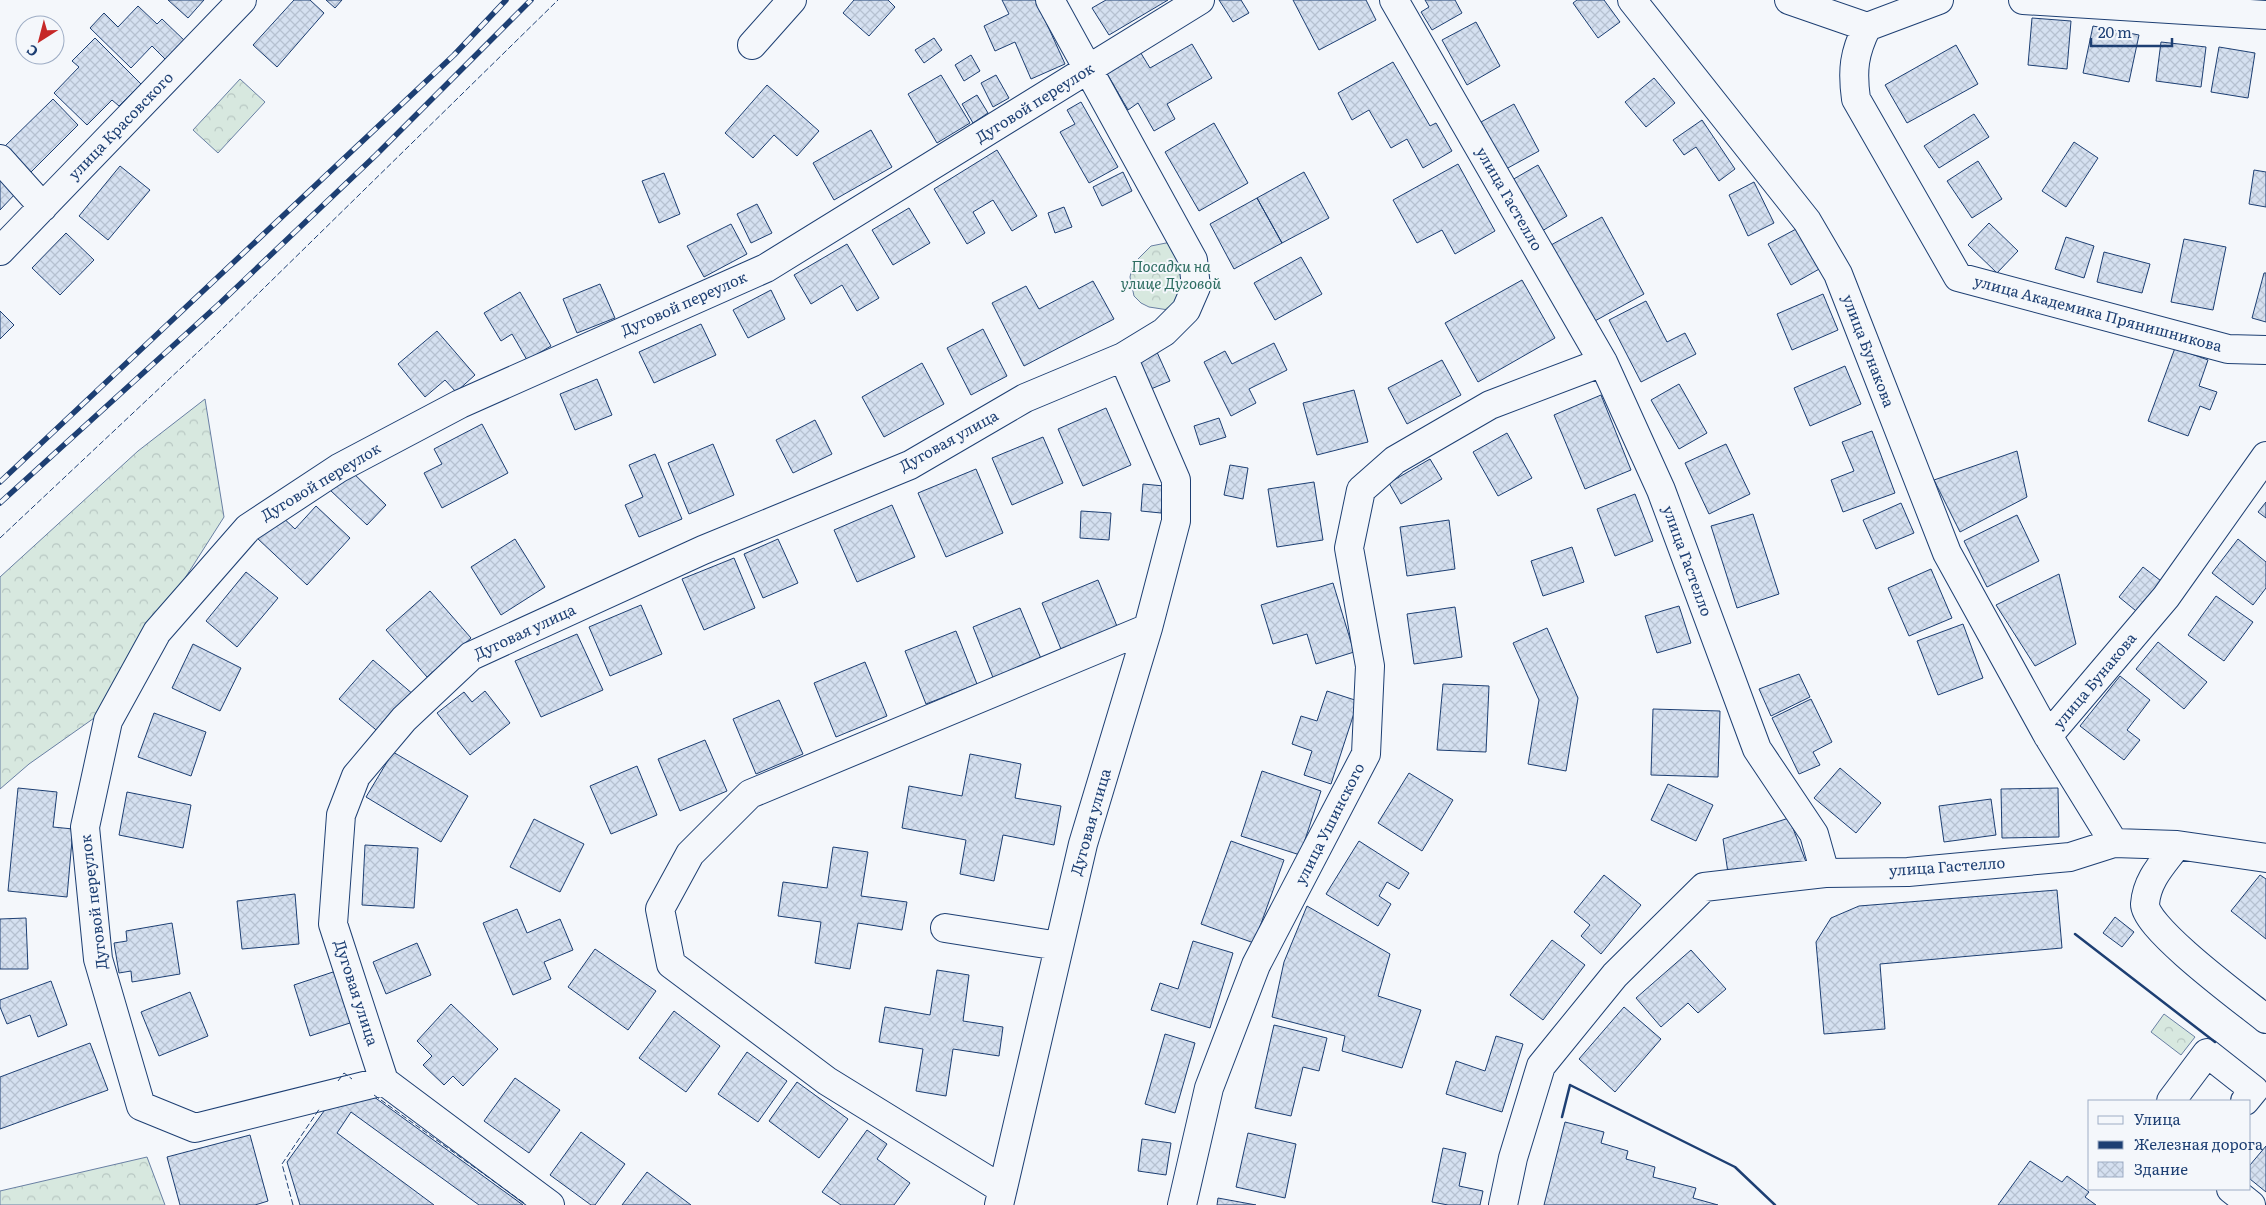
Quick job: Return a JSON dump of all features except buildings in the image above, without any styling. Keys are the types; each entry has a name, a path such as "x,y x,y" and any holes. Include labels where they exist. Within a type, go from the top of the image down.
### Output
{"street":[{"name":"улица Красовского","path":"0,252 242,0"},
{"path":"752,45 792,0"},
{"name":"Дуговая улица","path":"384,1081 332,924 341,814 356,776 404,718 471,656 703,550 910,466 1025,398 1123,357 1164,332 1186,310 1196,287 1192,260 1087,71 1050,0"},
{"name":"Дуговой переулок","path":"384,1081 194,1128 141,1106 98,959 85,827 108,721 157,632 248,528 339,468 460,404 766,268 1200,0"},
{"name":"улица Гастелло","path":"1394,0 1602,362 1662,490 1757,749 1814,834 1825,873 1908,872 2070,857 2114,843"},
{"name":"улица Бунакова","path":"1632,0 1807,221 1838,274 1947,552 2048,736 2114,843"},
{"path":"1789,0 1868,27 1940,0"},
{"path":"2023,0 2266,15"},
{"name":"улица Академика Прянишникова","path":"1868,27 1858,46 1853,78 1856,99 1958,277 2228,349 2266,350"},
{"path":"0,159 43,207"},
{"name":"Дуговая улица","path":"1000,1197 1083,844 1148,628 1176,521 1176,480 1123,357"},
{"name":"улица Ушинского","path":"1182,1205 1209,1088 1256,965 1366,754 1370,666 1349,548 1361,490 1395,460 1490,405 1602,362"},
{"name":"улица Бунакова","path":"2048,736 2166,597 2266,456"},
{"path":"1000,1197 827,1081 671,964 660,909 690,854 750,794 1148,628"},
{"path":"2114,843 2177,845 2266,858"},
{"path":"2177,845 2149,882 2145,907 2155,926 2182,951 2266,1019"},
{"path":"1503,1205 1513,1158 1541,1066 1615,974 1704,887 1825,873"},
{"path":"945,928 1059,946"},
{"path":"2172,1100 2207,1053 2254,1090 2246,1100"},
{"path":"384,1081 550,1205"},
{"path":"2232,1190 2251,1205"}],"green space":[{"path":"240,79 265,102 218,153 193,130"},
{"name":"Посадки на улице Дуговой","path":"1176,241 1198,253 1175,311 1149,307 1141,303 1134,296 1130,277 1132,268 1151,246"},
{"path":"205,399 224,517 97,716 29,764 0,789 0,577 138,451"},
{"path":"2164,1014 2195,1037 2181,1055 2151,1032"},
{"path":"147,1157 165,1205 0,1205 0,1191"}],"railway":[{"path":"0,482 454,55 506,0"},
{"path":"0,503 218,305 376,155 531,0"}],"fence":[{"path":"0,538 215,336 558,0"},
{"path":"338,1081 344,1073 352,1079"},
{"path":"374,1095 524,1203"},
{"path":"293,1205 282,1164 320,1108"}],"wall":[{"path":"2075,934 2215,1042"},
{"path":"1562,1117 1570,1085 1735,1167 1775,1205"}]}
